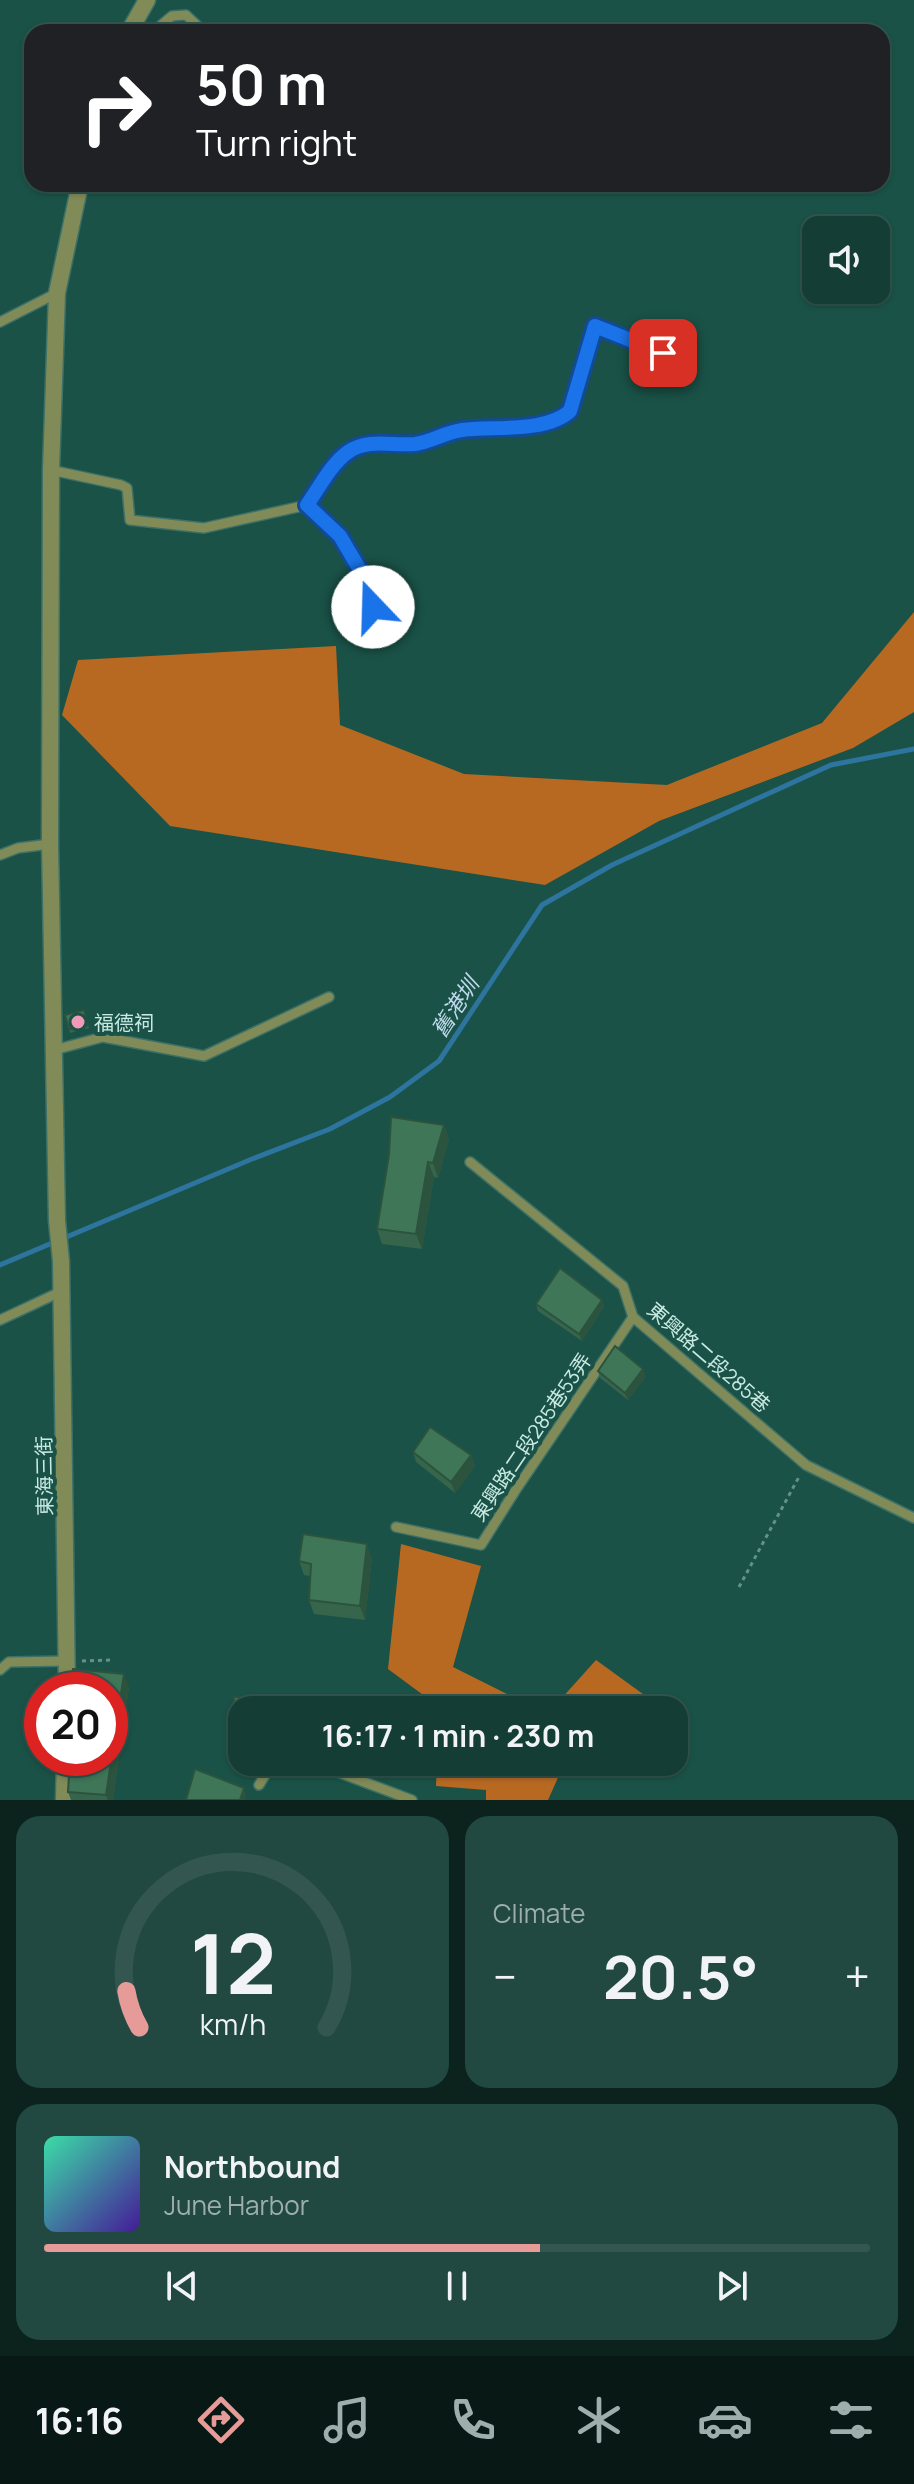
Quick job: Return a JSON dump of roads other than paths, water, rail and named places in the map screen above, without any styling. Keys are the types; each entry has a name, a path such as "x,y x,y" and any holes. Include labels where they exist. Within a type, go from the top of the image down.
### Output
{"street":[{"path":"134,24 147,0"},
{"path":"54,1050 50,844 51,470 57,293 78,192"},
{"name":"東海三街","path":"54,1050 57,1221 61,1261 66,1672"},
{"path":"64,1800 65,1776"}],"lane":[{"path":"162,24 172,16 186,15 196,24"},
{"path":"0,322 57,293"},
{"path":"51,470 127,488 130,520 204,528 307,505 340,459 361,445 417,444 459,430 515,428 564,417 570,411 595,326 663,353"},
{"path":"307,505 340,536 360,570 373,607"},
{"path":"0,855 18,848 50,844"},
{"path":"54,1050 103,1037 204,1056 329,997"},
{"name":"東興路二段285巷","path":"470,1162 623,1286 633,1317 806,1465 914,1518"},
{"path":"0,1320 60,1292"},
{"name":"東興路二段285巷53弄","path":"396,1527 481,1545 633,1317"},
{"path":"0,1670 9,1662 66,1661"},
{"path":"259,1785 264,1776"},
{"path":"348,1776 412,1800"}],"waterway":[{"name":"舊港圳","path":"0,1265 330,1129 390,1097 439,1061 542,905 612,865 831,765 914,749"}],"place":[{"name":"福德祠","path":"78,1022"}]}
